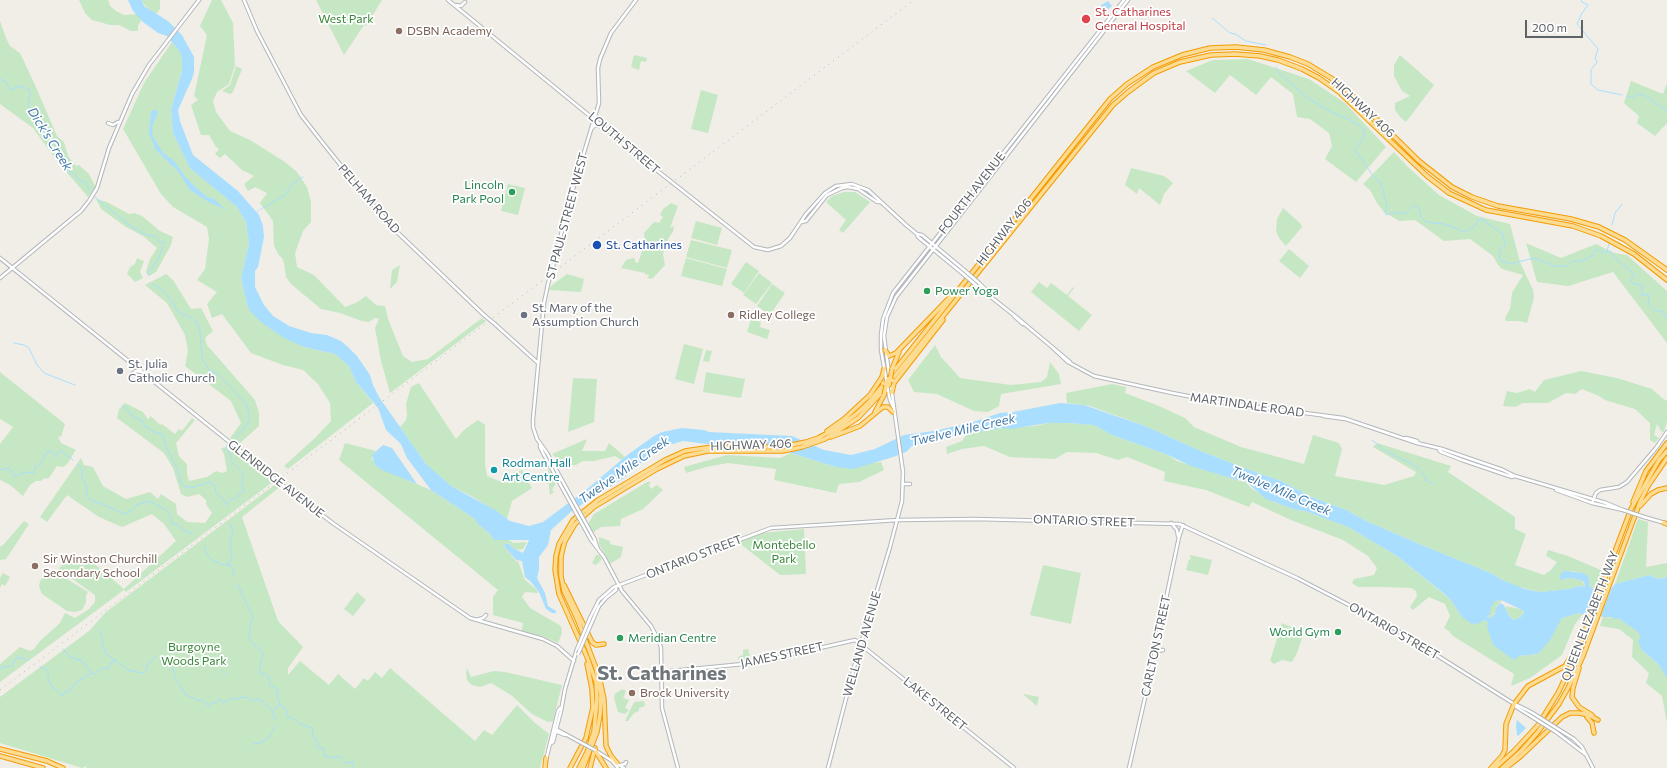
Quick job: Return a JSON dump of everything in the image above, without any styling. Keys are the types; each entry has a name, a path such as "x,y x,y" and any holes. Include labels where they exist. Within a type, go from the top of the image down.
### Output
{"highway":[{"name":"HIGHWAY 406","path":"579,768 587,752 594,731 597,699 596,682 583,647 560,594 556,578 556,556 559,544 567,528 585,509 598,500 673,456 698,448 771,447 799,443 824,437 845,423 869,402 1098,113 1121,88 1146,70 1172,58 1202,50 1231,47 1253,48 1276,52 1299,60 1325,74 1349,92 1429,170 1462,192 1498,206 1571,219 1599,227 1625,240 1667,270"},
{"name":"HIGHWAY 406","path":"583,768 593,745 599,724 601,695 596,668 578,621 564,591 560,576 561,557 565,541 575,524 594,507 666,464 689,454 713,451 767,452 798,448 848,425 868,409 1107,112 1123,95 1144,79 1174,64 1204,56 1249,54 1271,58 1295,66 1319,78 1345,98 1427,176 1459,198 1495,212 1573,226 1588,231 1627,250 1667,280"},
{"path":"884,350 891,356 902,348 965,281"},
{"path":"799,443 814,437 844,419 865,401 876,388 882,377 893,386 962,293"},
{"path":"869,418 878,408 884,395 892,369 902,348"},
{"path":"876,388 888,381 896,380"},
{"path":"824,437 851,430 884,407 888,407 894,412"},
{"path":"1631,509 1635,494 1646,471 1667,443"},
{"name":"QUEEN ELIZABETH WAY","path":"1495,768 1525,740 1551,705 1566,679 1631,509 1659,460 1667,451"},
{"name":"QUEEN ELIZABETH WAY","path":"1502,768 1521,751 1549,718 1568,688 1594,627 1634,516 1648,486 1667,458"},
{"path":"1634,516 1647,498 1658,490 1667,488"},
{"path":"560,576 591,640 596,645 604,644"},
{"path":"1491,768 1502,756 1505,750 1506,724 1514,704 1528,686 1565,666 1575,652 1587,625"},
{"path":"570,768 586,738 593,707 592,689 583,647"},
{"path":"1506,768 1521,756 1559,718 1570,713 1578,713 1598,719 1579,707 1572,698 1573,688 1582,656"},
{"path":"596,668 603,688 606,746 611,756 618,763"},
{"path":"1578,713 1591,720 1594,733"},
{"path":"590,768 599,724"},
{"path":"0,749 47,761 63,768"},
{"path":"595,750 606,768"},
{"path":"0,756 43,768"},
{"path":"544,768 546,758"}],"main road":[{"path":"0,278 81,211 89,202 97,188 104,161 132,94 162,46 199,0"},
{"name":"PELHAM ROAD","path":"244,0 257,31 301,115 367,198 398,233 484,315 538,363"},
{"name":"LOUTH STREET","path":"448,0 754,247 768,250 781,246 790,238 802,223 806,214 825,193 831,188 842,184 855,184 865,188 879,199 880,202 929,246"},
{"name":"ST PAUL STREET WEST","path":"636,0 611,33 603,51 598,68 600,96 544,303 533,427 540,443 547,452 594,538 618,586 651,626 658,638 661,648 660,672 662,708 678,768"},
{"name":"FOURTH AVENUE","path":"888,381 881,350 881,335 883,319 895,289 1124,0"},
{"name":"FOURTH AVENUE","path":"898,520 902,501 903,472 894,412 890,400 884,350 884,335 890,309 901,290 1128,0"},
{"path":"451,3 460,7 465,2"},
{"path":"586,112 596,111"},
{"path":"108,123 113,125 119,122"},
{"path":"590,130 597,125 606,129"},
{"name":"LOUTH STREET","path":"917,234 922,235 932,243"},
{"name":"MARTINDALE ROAD","path":"932,243 979,283 992,297"},
{"name":"MARTINDALE ROAD","path":"929,246 1070,362 1085,372 1101,378 1213,401 1323,416 1334,416 1417,441 1418,443 1438,449 1441,452 1462,460 1512,477 1515,476 1666,524"},
{"name":"GLENRIDGE AVENUE","path":"0,258 281,484 334,524 474,620 551,642 574,661"},
{"path":"132,374 136,371 143,372"},
{"path":"1593,502 1596,493 1600,490 1619,487 1627,482 1656,448 1667,432"},
{"name":"ST PAUL STREET WEST","path":"540,443 540,447 544,455 595,547 598,548"},
{"path":"903,484 910,484"},
{"name":"ONTARIO STREET","path":"618,586 771,528 898,520 1028,519 1183,524 1297,578 1395,629 1514,704 1516,707 1530,713 1574,739 1582,747 1593,768"},
{"name":"WELLAND AVENUE","path":"828,768 861,644 898,520"},
{"path":"1171,523 1177,530 1179,537"},
{"name":"CARLTON STREET","path":"1128,768 1183,524"},
{"path":"574,661 576,650 590,618 600,600 614,587 618,586"},
{"path":"546,758 550,744 553,742 568,676 574,661 599,606 616,590 618,586"},
{"path":"474,620 480,619 486,615"},
{"name":"LAKE STREET","path":"855,640 1014,768"},
{"name":"JAMES STREET","path":"660,672 754,663 855,640"},
{"path":"564,652 570,655 576,650"},
{"path":"1154,657 1158,651 1163,650"},
{"name":"ONTARIO STREET","path":"1530,713 1585,754"},
{"path":"555,730 595,750"},
{"path":"599,755 612,762 618,768"},
{"path":"612,762 623,765 626,762"},
{"path":"618,763 624,768"}],"green space":[{"path":"79,0 108,0 110,6 124,15 138,14 142,19 138,26 138,31 131,31 119,25 110,25 92,20 85,13"},
{"path":"142,0 160,0 160,9 156,14 145,6"},
{"path":"212,0 221,0 233,23 235,65 229,84 217,92 213,101 216,112 230,131 250,140 285,162 297,172 307,187 311,202 311,222 303,231 295,253 297,267 314,275 345,307 356,303 366,296 376,305 385,306 388,319 403,356 412,362 428,359 482,318 486,321 390,393 381,361 375,328 379,319 375,318 369,322 362,321 340,313 321,309 291,284 286,277 282,258 278,254 274,245 273,221 260,203 267,193 255,187 248,191 244,184 254,176 242,170 225,154 220,158 215,154 219,149 216,147 209,135 201,135 191,105 198,100 194,96 207,35 200,26"},
{"name":"West Park","path":"316,0 382,0 366,26 364,25 344,55"},
{"path":"0,21 10,46 20,53 57,136 64,142 68,156 76,166 79,165 89,174 96,188 88,197 57,161 33,128 0,104"},
{"path":"172,42 180,52 182,60 182,71 171,109 173,133 190,167 237,207 246,222 249,244 241,278 247,304 295,342 304,347 335,354 339,357 349,366 356,382 373,403 288,469 284,466 315,438 331,421 330,403 318,384 303,370 283,365 251,353 222,314 212,318 207,304 217,292 197,280 205,269 209,239 207,227 173,207 161,194 123,129 144,83"},
{"path":"634,55 647,58 646,62 641,61 639,70 631,67"},
{"path":"1400,55 1434,85 1406,122 1395,110 1395,103 1410,96 1402,91 1394,76 1394,65"},
{"path":"1248,59 1309,79 1345,103 1386,147 1356,182 1325,159 1332,146 1329,133 1310,119 1297,117 1293,94 1271,77 1256,95 1230,75 1215,93 1186,71 1213,60"},
{"path":"236,66 242,69 233,92 230,94 222,91 230,85"},
{"path":"1631,81 1663,94 1667,83 1667,123 1655,136 1637,123 1639,116 1624,103"},
{"path":"701,90 718,95 708,133 691,129"},
{"path":"1394,152 1439,195 1477,216 1510,224 1520,262 1533,290 1534,298 1527,323 1519,321 1506,321 1505,318 1510,309 1512,293 1523,275 1502,269 1493,256 1470,239 1444,241 1415,220 1399,221 1384,212 1377,203 1370,190 1363,184"},
{"path":"1131,168 1164,176 1173,183 1164,194 1160,205 1139,188 1137,194 1125,185"},
{"path":"508,184 525,188 518,215 501,211"},
{"path":"844,192 855,192 870,202 843,233 839,230 846,220 826,202 832,196"},
{"path":"96,199 107,202 129,214 134,213 142,216 160,231 173,237 171,245 156,272 149,276 146,272 150,259 157,248 143,236 126,227 101,209"},
{"path":"671,203 678,206 670,228 674,226 673,232 669,237 663,254 665,265 653,278 650,279 647,277 649,276 648,274 645,275 645,273 621,268 626,260 633,258 635,259 635,262 638,263 645,243 644,233 654,222 659,223 663,217 660,215 663,209"},
{"path":"1283,208 1301,224 1302,227 1286,246 1279,238 1276,231 1277,219"},
{"path":"696,221 722,228 717,245 691,238"},
{"path":"691,240 732,250 727,268 686,257"},
{"path":"1526,243 1561,258 1596,244 1614,253 1627,255 1667,291 1667,343 1613,272 1568,286 1537,282"},
{"path":"1289,249 1309,266 1300,278 1279,261"},
{"path":"137,258 144,261 140,272 143,278 135,282 127,274 130,267 135,264"},
{"path":"686,258 727,269 722,286 681,276"},
{"path":"746,262 759,271 744,293 731,284"},
{"path":"400,265 397,282 390,289 392,270"},
{"path":"759,273 772,283 756,304 743,295"},
{"path":"166,274 173,280 191,309 201,308 213,331 205,338 207,345 255,400 259,413 259,426 239,444 230,438 241,423 231,401 185,366 188,351 185,335 167,303 145,285"},
{"path":"567,274 584,279 581,292 549,290 551,286"},
{"path":"1039,282 1047,288 1051,283 1067,295 1073,287 1074,288 1068,296 1092,315 1079,331 1031,292"},
{"path":"772,284 785,293 770,315 757,306"},
{"path":"751,319 761,322 760,327 770,330 767,339 747,332"},
{"path":"684,344 703,349 694,384 675,379"},
{"path":"935,345 941,357 960,378 1011,385 1041,382 1047,377 1050,362 1059,374 1061,384 1001,394 999,406 988,412 974,411 937,394 914,392 908,380"},
{"path":"706,350 712,351 709,362 703,361"},
{"path":"1581,371 1617,378 1652,389 1667,401 1667,421 1664,432 1661,431 1657,424 1654,435 1659,438 1655,443 1650,440 1650,423 1635,409 1605,400 1582,389 1575,394 1566,393 1548,403 1523,403 1515,407 1503,406 1507,391 1517,393 1530,389 1535,392 1544,380"},
{"path":"0,372 65,424 61,437 58,436 61,443 76,450 67,464 63,467 57,466 49,478 36,481 30,485 23,496 10,485 0,480 0,444 13,427 0,419"},
{"path":"706,372 745,379 741,398 703,392"},
{"path":"573,378 597,379 594,422 568,432"},
{"path":"419,383 456,439 465,429 478,420 485,425 485,465 487,476 499,481 502,480 506,483 513,480 513,473 522,470 532,488 512,501 507,519 473,497 451,486 436,474 426,464 400,427 406,420 406,404 411,387"},
{"path":"1112,384 1126,387 1125,393 1185,418 1194,427 1241,447 1304,464 1313,435 1339,443 1342,449 1335,476 1384,485 1414,476 1416,472 1373,447 1377,443 1451,466 1448,472 1515,517 1515,529 1526,534 1515,565 1544,575 1551,570 1557,562 1546,556 1548,550 1568,556 1603,571 1598,591 1589,586 1589,579 1581,573 1572,571 1562,580 1569,578 1581,580 1585,587 1579,586 1569,589 1540,592 1515,586 1493,574 1366,521 1346,510 1314,498 1281,481 1203,452 1145,426 1090,406 1067,403 1066,393"},
{"path":"125,403 143,412 148,419 151,416 158,423 161,425 162,424 175,434 179,429 182,431 192,418 195,420 176,443 179,456 187,464 189,481 207,477 216,471 222,473 227,471 224,454 221,449 225,447 274,481 126,592 124,590 0,682 0,664 20,647 30,651 34,649 40,641 60,623 65,613 75,618 89,609 95,602 95,595 58,569 70,558 79,558 87,563 91,561 124,589 176,541 164,524 152,514 122,527 99,517 67,495 47,522 40,517 81,458 84,465 93,467 103,486 126,499 150,492 158,499 161,494 176,504 177,514 187,522 205,523 212,513 206,504 206,500 199,494 187,497 181,494 173,468 164,453 117,418 119,409"},
{"path":"1048,423 1094,425 1112,435 1168,455 1177,461 1240,481 1244,480 1251,488 1275,503 1282,504 1296,510 1305,511 1348,527 1397,556 1450,599 1462,617 1488,622 1519,656 1538,654 1562,618 1579,613 1583,614 1575,624 1562,655 1530,678 1511,686 1514,674 1453,636 1444,628 1450,616 1445,604 1429,597 1413,610 1410,607 1417,596 1416,591 1411,588 1358,587 1352,583 1354,579 1374,575 1377,568 1368,556 1343,540 1291,520 1252,502 1249,507 1206,490 1164,481 1165,472 1127,457 1118,460 1096,453 1067,452 1055,459 1010,457 984,446 962,449 947,454 946,447 962,441 967,434 1002,428 1035,426"},
{"path":"587,439 582,451 605,451 609,443 625,457 621,460 615,456 594,461 583,461 576,465 564,466 552,454"},
{"path":"345,443 376,451 373,454 372,459 374,461 409,481 431,490 475,519 494,540 505,539 513,543 527,542 523,549 518,550 509,544 505,543 504,546 516,561 518,561 525,580 538,592 525,592 522,597 530,608 561,626 562,633 558,643 543,636 521,634 523,623 493,615 493,597 498,590 339,460"},
{"path":"791,453 836,467 881,462 884,470 859,482 839,484 836,493 774,480 776,469 728,463 706,467 686,473 684,467 727,455 780,458"},
{"path":"547,470 553,473 557,481 552,490 554,492 550,495"},
{"path":"647,482 651,482 649,485 651,489 657,485 663,490 643,509 621,519 620,526 601,527 592,533 588,524 594,514"},
{"name":"Burgoyne Woods Park","path":"277,483 281,486 242,517 278,621 303,647 288,668 288,675 300,661 329,685 338,674 355,689 364,678 368,681 375,672 382,678 390,668 475,741 484,730 492,735 517,705 535,723 549,734 540,768 86,768 87,766 82,768 0,743 0,697 89,631 106,612"},
{"path":"1638,519 1648,522 1646,567 1667,563 1667,577 1658,579 1649,575 1615,584"},
{"path":"24,521 29,524 6,559 0,560 0,547"},
{"name":"Montebello Park","path":"804,529 806,574 780,575 738,542 761,533"},
{"path":"599,537 610,541 610,544 623,547 621,557 610,564 599,544"},
{"path":"596,555 599,555 602,559 596,565 592,563"},
{"path":"1190,555 1212,560 1208,575 1186,570 1189,559 1191,560"},
{"path":"1043,565 1081,573 1071,624 1030,615"},
{"path":"50,572 59,574 88,592 86,595 86,602 82,610 75,612 67,611 42,594 39,587 40,581"},
{"path":"3,573 10,577 5,586 2,584 0,588 0,578"},
{"path":"357,592 366,600 353,616 344,609"},
{"path":"1502,600 1496,608 1496,612 1489,618 1486,617 1490,614 1490,608 1495,601"},
{"path":"1506,606 1524,610 1521,617 1514,620 1509,616"},
{"path":"1603,617 1618,618 1638,631 1641,634 1642,650 1658,664 1664,672 1667,678 1667,723 1662,696 1646,683 1649,673 1632,657 1633,640 1619,629 1600,626"},
{"path":"1282,623 1304,632 1297,653 1292,662 1282,660 1274,664 1270,661"},
{"path":"748,649 751,660 739,662 738,657 743,655 743,650"},
{"path":"467,668 471,677 494,671 505,672 562,685 553,721 548,722 532,714 511,695 491,683 480,687 472,685 467,680"},
{"path":"622,689 626,691 623,698 629,700 625,708 629,710 625,714 618,712 614,698 615,694"},
{"path":"1024,695 1039,697 1037,706"},
{"path":"644,701 645,706 639,708 639,711 634,713 628,721 625,721 634,702"}],"water":[{"name":"Twelve Mile Creek","path":"128,0 142,0 144,6 168,21 182,35 194,57 194,72 192,79 178,110 180,121 193,155 238,191 259,215 263,226 264,237 258,267 255,271 255,287 264,305 273,316 289,326 311,333 327,335 341,341 348,347 357,356 370,375 379,397 426,464 451,486 495,510 510,521 529,526 543,522 586,490 626,456 662,432 682,428 704,430 709,432 792,436 824,450 851,455 875,449 904,435 934,431 973,422 1000,413 1060,403 1084,405 1145,426 1203,452 1281,481 1314,498 1346,510 1366,521 1493,574 1502,580 1525,589 1540,592 1569,589 1579,586 1585,587 1584,582 1581,580 1569,578 1562,580 1559,578 1562,572 1565,571 1583,573 1589,577 1589,586 1605,596 1615,584 1649,575 1658,579 1667,577 1667,678 1658,664 1642,650 1638,641 1641,637 1638,632 1618,618 1603,617 1590,612 1586,615 1579,613 1562,618 1550,640 1538,654 1519,656 1514,660 1493,645 1487,626 1488,622 1483,620 1480,623 1472,624 1462,617 1450,599 1397,556 1348,527 1305,511 1296,510 1266,499 1244,480 1237,480 1191,466 1168,455 1112,435 1094,425 1067,423 1048,423 1011,429 1002,428 942,438 937,437 934,440 912,446 906,452 893,457 853,469 836,467 788,452 747,449 683,441 666,446 651,454 624,478 573,510 551,530 548,545 539,557 537,578 545,593 548,606 556,611 556,613 552,613 546,609 539,592 525,577 522,561 516,560 504,546 505,543 509,544 513,548 523,553 529,540 494,540 490,534 477,523 475,519 431,490 407,458 401,444 386,430 378,408 356,382 349,366 335,354 304,347 284,338 262,323 250,311 241,278 249,244 246,222 237,207 190,168 173,133 171,109 182,71 180,52 167,36 158,33 143,22 133,11","holes":["1501,600 1524,611 1521,617 1514,620 1509,616 1504,605 1500,603 1496,608 1495,614 1489,618 1487,617 1490,614 1491,608 1495,601"]},
{"path":"1108,1 1112,6 1104,13 1101,10 1101,5"},
{"path":"153,110 158,112 152,127 153,137 163,153 173,160 184,176 193,185 207,197 214,199 226,210 209,202 190,190 178,171 156,150 149,133 151,112"},
{"path":"383,445 392,448 417,484 382,470 375,465 372,455"},
{"path":"1517,720 1526,728 1518,736 1516,725"}],"pier":[{"path":"1613,584 1600,618 1595,616 1604,593"}],"waterway":[{"path":"1581,0 1588,5 1577,24 1598,49 1595,58 1597,62 1591,70 1591,84 1598,90 1622,95"},
{"path":"1212,18 1230,33 1235,34 1246,41 1266,45"},
{"path":"1276,67 1278,72 1309,99 1359,125 1364,130 1364,136 1355,150 1374,177 1381,183 1387,206 1385,212 1386,215 1391,213 1406,213 1414,205 1419,208 1421,217 1426,222 1444,224 1465,232"},
{"name":"Dick's Creek","path":"0,79 6,82 11,90 19,86 29,89 30,93 28,105 37,117 42,130 63,161 67,170 75,174 78,180 85,182 90,191"},
{"path":"1627,96 1633,97 1638,94 1644,95 1667,111"},
{"path":"261,209 285,195 292,184 303,177"},
{"path":"95,197 129,225 147,235 155,236 160,242 165,242 159,257 148,272 148,275"},
{"path":"1612,225 1615,213 1622,204"},
{"path":"1467,231 1481,219 1503,234 1505,245 1501,249 1499,258 1501,261 1513,264"},
{"path":"1607,251 1609,244"},
{"path":"1514,263 1534,258 1555,266 1567,266 1573,261 1582,261 1594,255 1594,251 1597,249 1604,253 1610,251 1620,263 1629,269 1634,275 1630,280 1632,283 1642,285 1642,295 1649,295 1648,303 1656,311 1662,311 1667,319"},
{"path":"152,284 161,289 174,304 177,311 191,318 197,323 200,331 202,358 209,370 218,374 247,405 250,420 235,437"},
{"path":"14,343 24,345 29,348 37,365 44,373 75,385"},
{"path":"122,405 131,415 143,421 144,426 163,435 165,445 177,468 182,485 190,488 210,482 215,486 216,493 228,506"},
{"path":"1372,440 1387,452 1412,464 1420,470"},
{"path":"227,445 226,449 230,454 231,461 242,472 243,478 241,482 244,491 227,503"},
{"path":"0,469 2,470 7,468 12,471 15,477 24,472 34,473 35,467 40,465 47,452 52,451 55,457 60,450 73,460"},
{"path":"78,464 82,470 82,478 86,484 87,496 91,501 125,514 132,510 136,505 150,501 166,510 171,517 172,524 177,524 183,530 193,534"},
{"path":"1422,472 1427,481 1434,484"},
{"path":"228,565 232,556 230,542 233,531 230,524"},
{"path":"204,547 208,556 212,560 232,567 234,576"},
{"path":"238,585 253,617 249,639 263,654 259,671 261,674 269,677 270,685 278,689 277,695 279,702 280,705 287,709 287,717 295,719 300,724 312,728 313,737 317,740 317,747 324,749 325,756 334,758 340,756 345,763 353,762 354,768"},
{"path":"98,630 101,634 105,653 128,670 143,673 147,669 147,665 156,657"},
{"path":"63,649 70,657 82,661 92,673"},
{"path":"0,669 3,667 12,666 17,657 29,660"},
{"path":"40,667 48,670 48,679 52,687 62,696 66,691 70,691 75,683 92,673 95,674 102,668 108,669 111,662 114,662 115,659"},
{"path":"160,661 168,663 172,667 175,677 186,695 200,701 203,700 209,707 211,703 216,703 219,699 224,703 229,699 243,697 249,698 252,701 255,699 262,701 272,710 280,705"},
{"path":"221,670 226,675"},
{"path":"272,711 276,720"},
{"path":"253,744 263,742 270,736 275,726"}],"railway":[{"path":"0,690 914,0"}],"place":[{"name":"St. Catharines General Hospital","path":"1086,19"},
{"name":"DSBN Academy","path":"399,31"},
{"name":"Lincoln Park Pool","path":"512,192"},
{"name":"St. Catharines","path":"597,245"},
{"name":"Power Yoga","path":"927,291"},
{"name":"St. Mary of the Assumption Church","path":"524,315"},
{"name":"Ridley College","path":"731,315"},
{"name":"St. Julia Catholic Church","path":"120,371"},
{"name":"Rodman Hall Art Centre","path":"494,470"},
{"name":"Sir Winston Churchill Secondary School","path":"35,566"},
{"name":"World Gym","path":"1338,632"},
{"name":"Meridian Centre","path":"620,638"},
{"name":"Brock University","path":"632,693"}],"district":[{"name":"St. Catharines","path":"662,673"}]}
